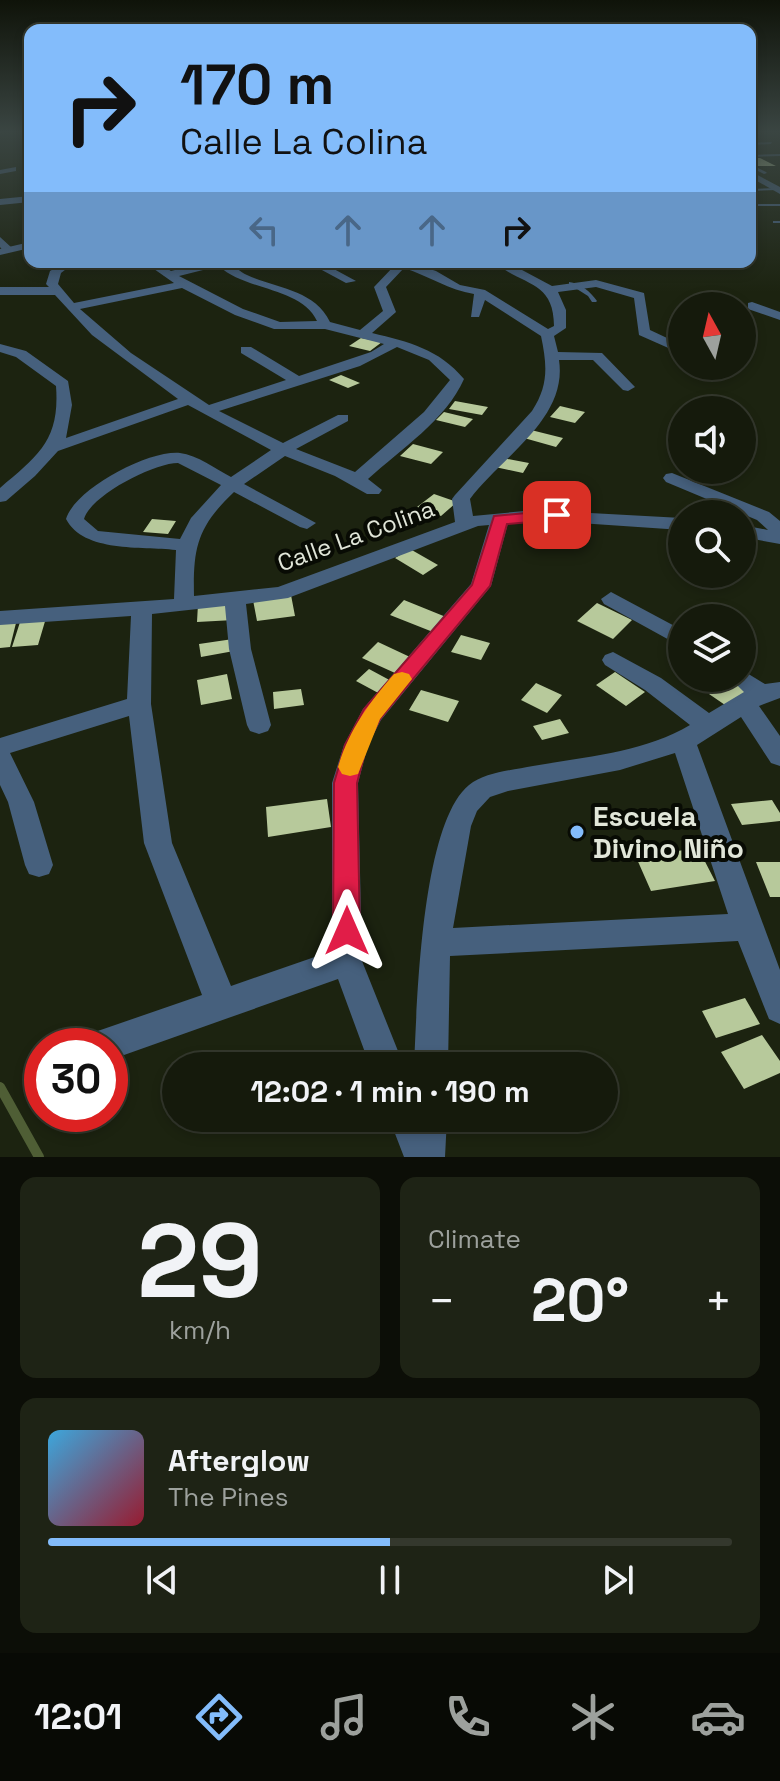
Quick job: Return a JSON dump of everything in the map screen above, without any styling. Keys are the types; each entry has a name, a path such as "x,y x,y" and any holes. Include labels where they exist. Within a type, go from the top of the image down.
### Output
{"street":[{"path":"0,202 24,200"},
{"path":"0,240 4,251 24,246"},
{"path":"62,268 52,277 57,291 71,307 98,333 189,400 283,450 358,479 373,490"},
{"path":"158,268 239,312 279,326 325,325 396,342 434,357 457,379 456,387 426,419 358,479"},
{"path":"169,275 197,268"},
{"path":"225,268 301,299 320,311 325,325"},
{"path":"324,268 350,281"},
{"path":"363,334 390,312 380,287 396,268"},
{"path":"416,268 432,273 457,288 481,292 547,334 553,356 553,382 548,396 534,417 475,477 461,499 465,524"},
{"path":"510,268 551,290 560,310 560,328 547,334"},
{"path":"551,290 571,283 608,284 640,296 644,332 668,343"},
{"path":"71,307 184,284"},
{"path":"0,291 57,291"},
{"path":"475,314 481,292"},
{"path":"756,307 780,316"},
{"path":"207,410 355,363 376,355 396,342"},
{"path":"0,348 21,354 39,364 63,384 65,418 55,447 0,497"},
{"path":"246,350 295,380"},
{"path":"553,356 597,356 628,387"},
{"path":"55,447 189,400"},
{"path":"184,605 185,545 210,506 233,484 283,450 343,418"},
{"path":"185,545 93,536 80,528 75,519 78,509 86,501 152,460 181,458 307,523"},
{"path":"686,484 763,516 780,531"},
{"name":"Calle La Colina","path":"0,618 235,600 304,587 465,524 500,519 535,515 580,516 668,523"},
{"path":"382,1052 347,961 345,783 356,745 371,715 481,586 500,519"},
{"path":"756,534 780,538"},
{"path":"611,599 668,632"},
{"path":"235,600 240,649 259,725"},
{"path":"142,609 139,704 158,843 222,1004"},
{"path":"613,660 653,684 709,726"},
{"path":"431,1052 435,943 457,826 466,805 481,790 507,781 620,760 683,741 762,696 780,756"},
{"path":"0,747 139,704"},
{"path":"683,741 747,927 780,1008"},
{"path":"0,758 21,802 39,865"},
{"path":"435,943 747,927"},
{"path":"128,1037 347,961"},
{"path":"413,1132 425,1157"},
{"path":"425,1157 428,1132"}],"lane":[{"path":"756,190 778,190"},
{"path":"756,205 780,205"},
{"path":"571,283 594,301"}],"building":[{"path":"361,338 382,342 370,351 349,346"},
{"path":"341,375 360,383 348,388 329,380"},
{"path":"455,401 488,407 482,415 449,409"},
{"path":"560,406 585,412 575,423 550,417"},
{"path":"444,412 473,419 465,427 436,420"},
{"path":"531,430 563,438 556,447 524,438"},
{"path":"413,444 443,452 431,464 400,456"},
{"path":"502,458 529,463 523,473 495,467"},
{"path":"434,494 457,502 441,516 417,507"},
{"path":"152,519 176,521 168,534 143,532"},
{"path":"410,549 438,565 423,575 395,558"},
{"path":"291,595 295,616 257,621 253,600"},
{"path":"404,600 446,617 433,632 390,615"},
{"path":"234,602 234,620 197,622 198,604"},
{"path":"597,603 632,620 613,639 577,621"},
{"path":"46,618 38,645 12,647 21,619"},
{"path":"17,619 10,647 0,648 0,621"},
{"path":"461,635 490,643 481,660 451,652"},
{"path":"233,639 234,651 201,657 199,644"},
{"path":"378,642 410,657 395,673 362,658"},
{"path":"369,669 395,683 382,695 356,681"},
{"path":"615,672 645,692 626,706 596,685"},
{"path":"227,674 232,699 201,705 197,680"},
{"path":"536,683 562,695 547,713 521,700"},
{"path":"301,689 304,705 274,709 273,692"},
{"path":"421,690 459,701 448,722 409,710"},
{"path":"712,692 749,692 728,707 709,694"},
{"path":"560,719 569,733 542,740 533,726"},
{"path":"327,799 331,827 268,837 266,807"},
{"path":"772,800 780,813 780,821 742,825 731,804"},
{"path":"698,848 715,881 651,891 636,857"},
{"path":"756,862 780,862 780,897 770,897"},
{"path":"745,998 760,1024 716,1038 702,1011"},
{"path":"762,1035 780,1061 780,1073 744,1089 721,1052"}],"waterway":[{"path":"0,1087 39,1157"}],"slow traffic":[{"path":"350,767 356,745 371,715 402,679"}],"place":[{"name":"Escuela Divino Niño","path":"577,832"}],"route":[{"path":"347,931 345,783 356,745 371,715 481,586 500,519 557,515"}]}
